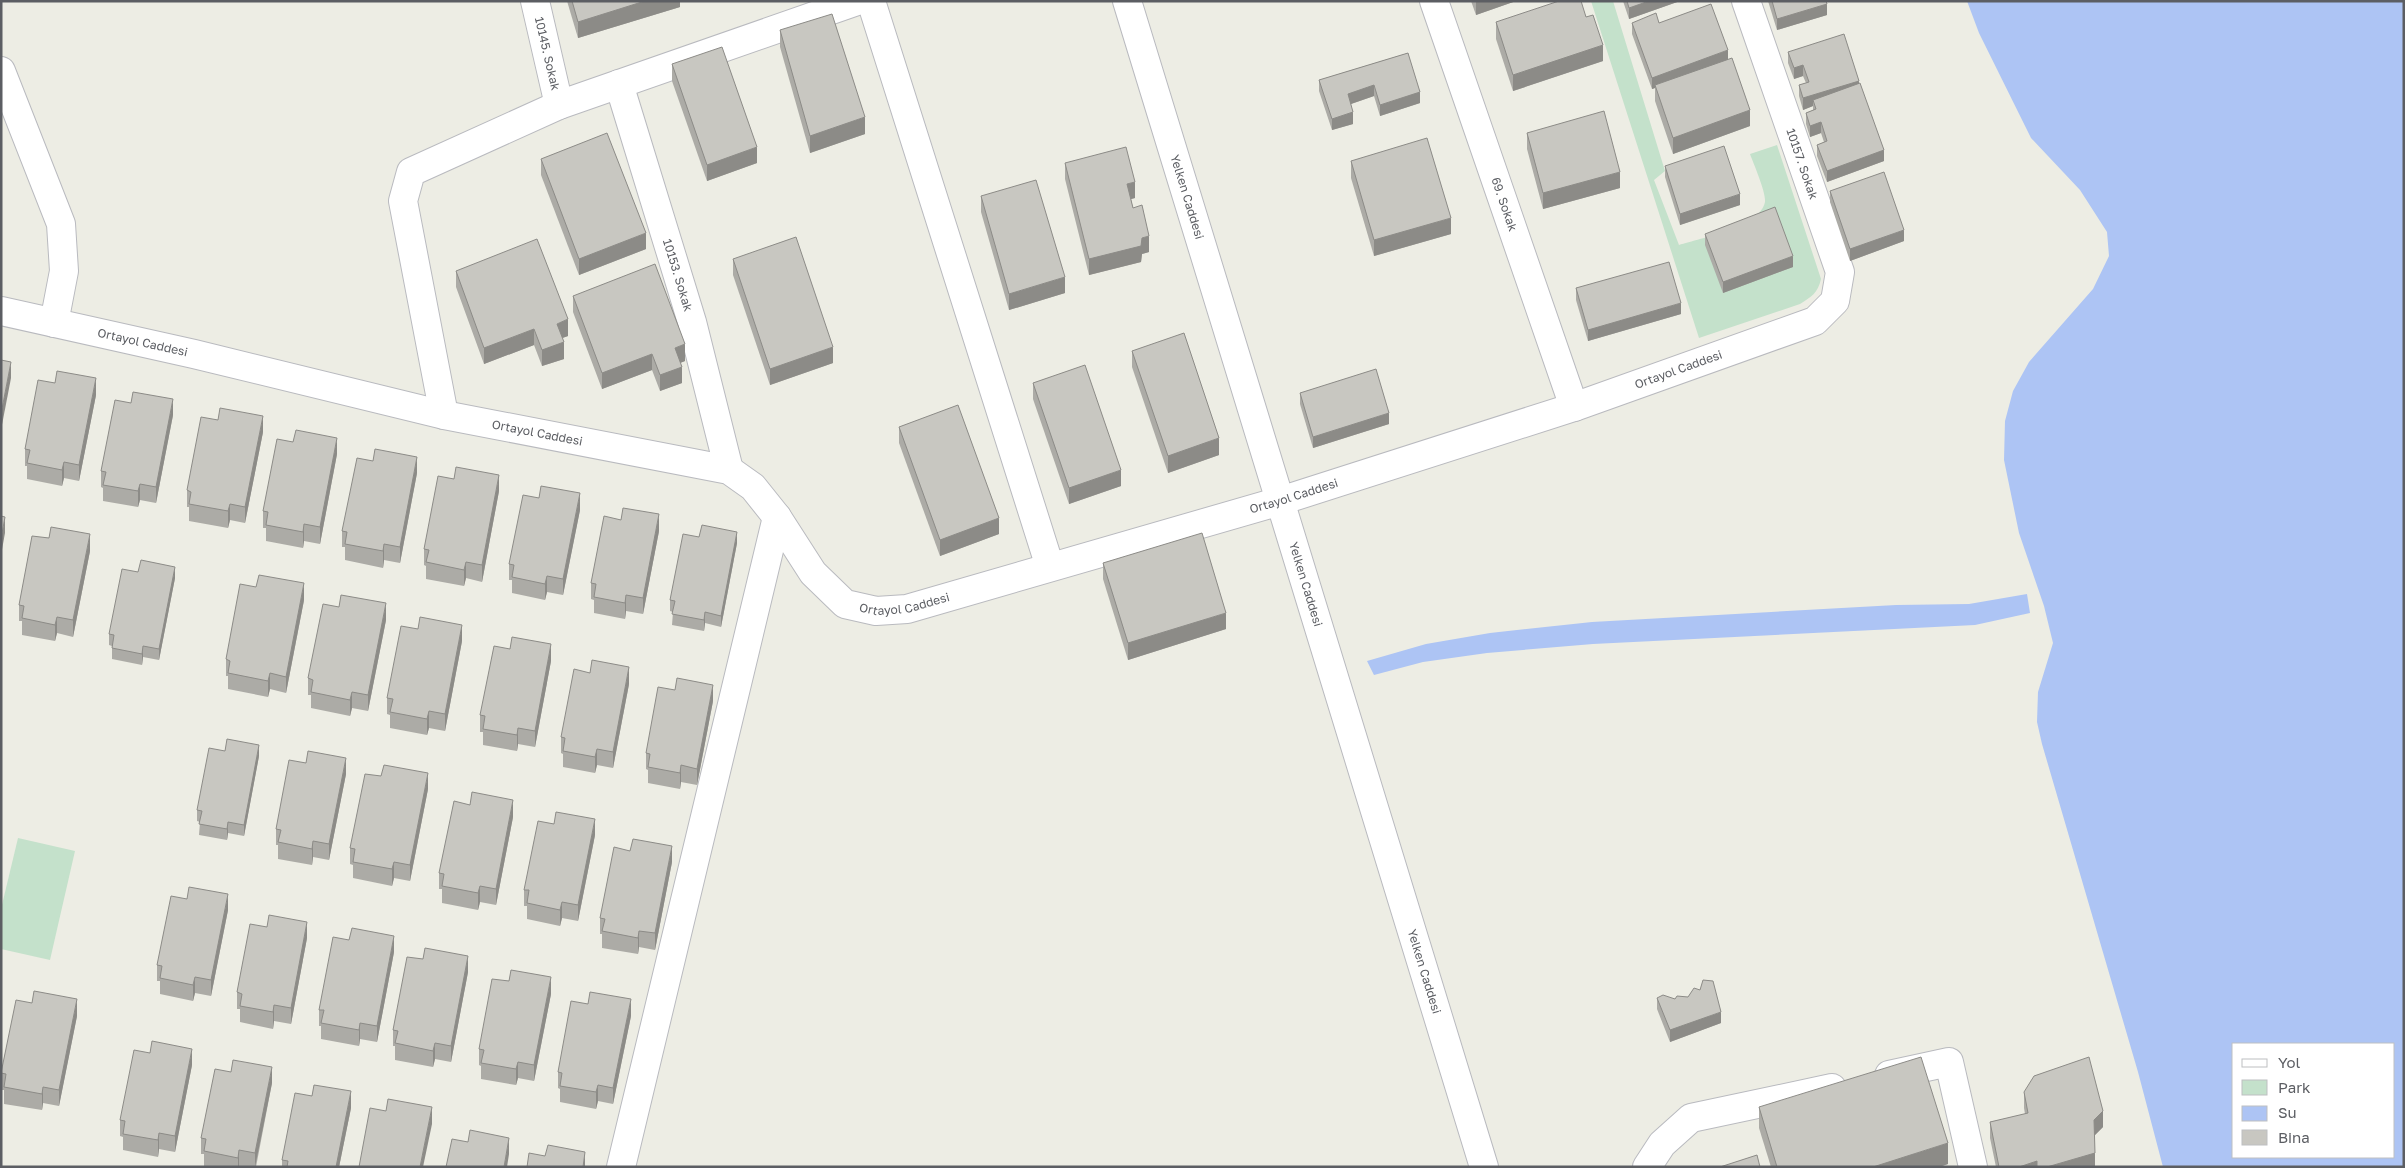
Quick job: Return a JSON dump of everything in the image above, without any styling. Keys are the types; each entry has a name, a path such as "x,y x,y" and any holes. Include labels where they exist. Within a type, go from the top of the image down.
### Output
{"street":[{"name":"10145. Sokak","path":"535,1 559,105"},
{"path":"444,415 403,201 411,172 559,105 857,1"},
{"path":"871,1 1050,567"},
{"name":"Yelken Caddesi","path":"1127,1 1484,1167"},
{"name":"69. Sokak","path":"1434,1 1574,407"},
{"name":"10157. Sokak","path":"1746,1 1840,272 1835,301 1814,321"},
{"path":"1,71 62,224 64,271 54,323"},
{"name":"10153. Sokak","path":"619,84 692,322 729,470"},
{"name":"Ortayol Caddesi","path":"1,311 203,356 444,415 501,424 729,470 753,487 777,517 813,573 846,604 876,611 907,609 1280,501 1574,407 1814,321"},
{"path":"621,1167 777,517"},
{"path":"1647,1167 1662,1144 1691,1118 1949,1062 1973,1167"}],"green space":[{"path":"1591,1 1613,1 1665,171 1654,180 1679,245 1715,235 1741,225 1761,211 1765,198 1750,154 1777,145 1821,279 1816,291 1808,299 1800,304 1699,338"},
{"path":"18,838 75,851 50,960 1,949 1,909"}],"water":[{"path":"1967,1 2404,1 2404,1167 2163,1167 2138,1072 2037,722 2038,692 2053,643 2044,606 2019,533 2004,460 2005,421 2013,391 2029,362 2093,289 2109,256 2107,232 2080,190 2031,138 1979,33"},
{"path":"2027,594 2030,613 1975,625 1593,644 1487,653 1423,662 1374,675 1367,661 1426,644 1490,633 1592,622 1896,605 1969,604"}],"building":[{"path":"572,1 645,1 578,22"},
{"path":"1559,1 1581,1 1586,17 1593,15 1603,45 1513,75 1496,22"},
{"path":"1627,1 1649,1 1629,8"},
{"path":"1772,1 1826,1 1827,4 1777,19"},
{"path":"1711,4 1728,50 1652,78 1632,23 1656,13 1659,23"},
{"path":"832,14 865,117 810,136 780,30"},
{"path":"1844,34 1859,81 1803,98 1799,85 1809,82 1803,65 1794,68 1788,52"},
{"path":"722,47 757,147 707,165 672,64"},
{"path":"1408,53 1420,92 1380,105 1374,85 1348,94 1353,112 1332,119 1319,80"},
{"path":"1732,58 1750,110 1673,138 1655,85"},
{"path":"1860,83 1884,150 1827,171 1817,145 1827,141 1821,122 1810,126 1806,113 1816,109 1813,100"},
{"path":"1604,111 1620,172 1543,193 1527,133"},
{"path":"607,133 646,233 579,259 541,159"},
{"path":"1427,138 1451,218 1374,240 1351,161"},
{"path":"1724,146 1740,194 1680,214 1665,166"},
{"path":"1126,147 1135,182 1127,184 1133,208 1142,205 1149,236 1142,238 1141,246 1089,259 1065,163"},
{"path":"1884,172 1904,230 1850,249 1830,191"},
{"path":"1036,180 1065,277 1009,294 981,196"},
{"path":"1775,207 1793,256 1723,282 1705,234"},
{"path":"796,237 833,347 770,369 733,259"},
{"path":"537,239 568,319 557,324 564,342 542,350 534,329 484,348 456,271"},
{"path":"1669,262 1681,303 1588,330 1576,288"},
{"path":"655,264 685,344 675,348 682,367 660,375 652,354 602,373 573,296"},
{"path":"1184,333 1219,438 1168,456 1132,351"},
{"path":"1,360 11,362 1,414"},
{"path":"1085,365 1121,470 1069,488 1033,383"},
{"path":"1376,369 1389,413 1313,437 1300,393"},
{"path":"57,371 96,378 79,465 64,462 62,470 27,463 30,450 25,449 38,380 55,383"},
{"path":"133,392 173,399 156,487 140,484 138,491 103,485 106,472 101,471 115,400 131,403"},
{"path":"958,405 999,518 940,540 899,427"},
{"path":"220,408 263,416 245,507 230,504 228,511 189,504 191,492 187,490 201,417 218,420"},
{"path":"296,430 337,438 320,527 304,524 303,532 266,525 268,512 263,511 277,439 293,442"},
{"path":"375,449 417,457 400,547 384,544 383,551 345,544 347,532 342,531 357,458 373,461"},
{"path":"456,467 499,475 482,565 466,562 464,570 426,562 429,550 424,549 438,476 454,479"},
{"path":"541,486 580,493 563,579 547,576 545,584 512,577 514,565 509,564 523,495 539,498"},
{"path":"623,508 659,514 643,598 626,595 625,603 594,597 596,584 591,583 604,516 621,520"},
{"path":"1,516 5,517 1,539"},
{"path":"702,525 737,532 721,616 705,612 704,620 672,614 675,601 670,600 683,534 699,537"},
{"path":"51,527 90,534 73,620 57,617 55,625 22,618 24,606 19,605 32,536 49,538"},
{"path":"1202,533 1226,613 1128,643 1103,563"},
{"path":"141,560 175,567 159,649 143,646 142,654 112,648 114,635 109,634 122,569 138,572"},
{"path":"259,575 304,583 286,677 270,673 268,681 228,673 230,661 226,659 240,584 256,587"},
{"path":"341,595 386,603 368,695 352,692 350,700 311,692 313,680 308,678 323,604 339,607"},
{"path":"420,617 462,625 445,714 429,711 427,719 390,712 393,699 387,698 401,626 418,629"},
{"path":"512,637 551,644 535,731 518,728 517,735 483,729 485,716 480,715 494,646 510,649"},
{"path":"592,660 629,667 613,752 597,749 595,757 563,751 565,738 561,737 574,669 590,673"},
{"path":"677,678 713,685 697,769 681,765 680,773 648,767 650,754 646,753 658,687 675,690"},
{"path":"227,739 259,745 244,825 228,822 227,829 199,824 202,811 197,810 209,748 225,751"},
{"path":"308,751 346,758 329,844 313,841 312,849 278,842 281,830 276,829 289,760 306,763"},
{"path":"384,765 428,773 410,865 394,862 392,869 353,862 355,849 350,848 365,774 381,776"},
{"path":"472,792 513,800 496,889 480,886 478,893 442,886 444,874 439,873 454,801 470,805"},
{"path":"556,812 595,819 578,905 562,902 560,910 527,903 529,890 524,890 538,821 554,824"},
{"path":"633,839 672,846 655,933 639,931 638,938 602,931 605,919 600,918 614,847 630,851"},
{"path":"189,887 228,894 211,980 195,977 193,985 160,978 162,966 157,965 171,896 187,899"},
{"path":"269,915 307,922 291,1008 274,1005 273,1012 240,1006 242,994 237,992 250,924 267,927"},
{"path":"352,928 394,936 377,1026 360,1023 359,1030 321,1023 324,1010 319,1010 333,937 349,940"},
{"path":"425,948 468,956 451,1046 435,1043 433,1051 395,1043 398,1031 393,1030 407,957 423,959"},
{"path":"511,970 551,977 534,1065 518,1062 516,1069 481,1063 484,1050 479,1049 492,979 509,981"},
{"path":"1703,980 1713,981 1721,1012 1670,1030 1657,998 1663,995 1675,999 1677,996 1688,997 1694,988 1700,990"},
{"path":"34,991 77,999 59,1090 43,1087 42,1094 4,1087 6,1074 1,1073 16,1000 32,1003"},
{"path":"590,992 631,999 613,1088 598,1085 596,1092 560,1086 562,1073 558,1072 571,1001 588,1004"},
{"path":"152,1041 192,1049 175,1136 159,1133 158,1140 123,1134 125,1121 120,1120 134,1050 150,1053"},
{"path":"1921,1057 1948,1143 1873,1167 1777,1167 1759,1107"},
{"path":"2089,1057 2103,1111 2094,1120 2095,1153 2047,1167 2037,1167 2037,1161 2019,1167 1999,1167 1990,1122 2028,1113 2024,1092 2034,1076"},
{"path":"233,1060 272,1067 255,1153 239,1150 238,1158 204,1151 206,1139 201,1138 215,1069 231,1072"},
{"path":"314,1085 351,1091 336,1167 287,1167 288,1161 282,1160 295,1093 312,1096"},
{"path":"388,1099 432,1107 420,1167 359,1167 370,1108 386,1111"},
{"path":"470,1130 509,1138 504,1167 446,1167 452,1139 468,1142"},
{"path":"548,1145 585,1152 583,1167 527,1167 529,1153 545,1156"},
{"path":"1757,1155 1760,1167 1720,1167"}]}
